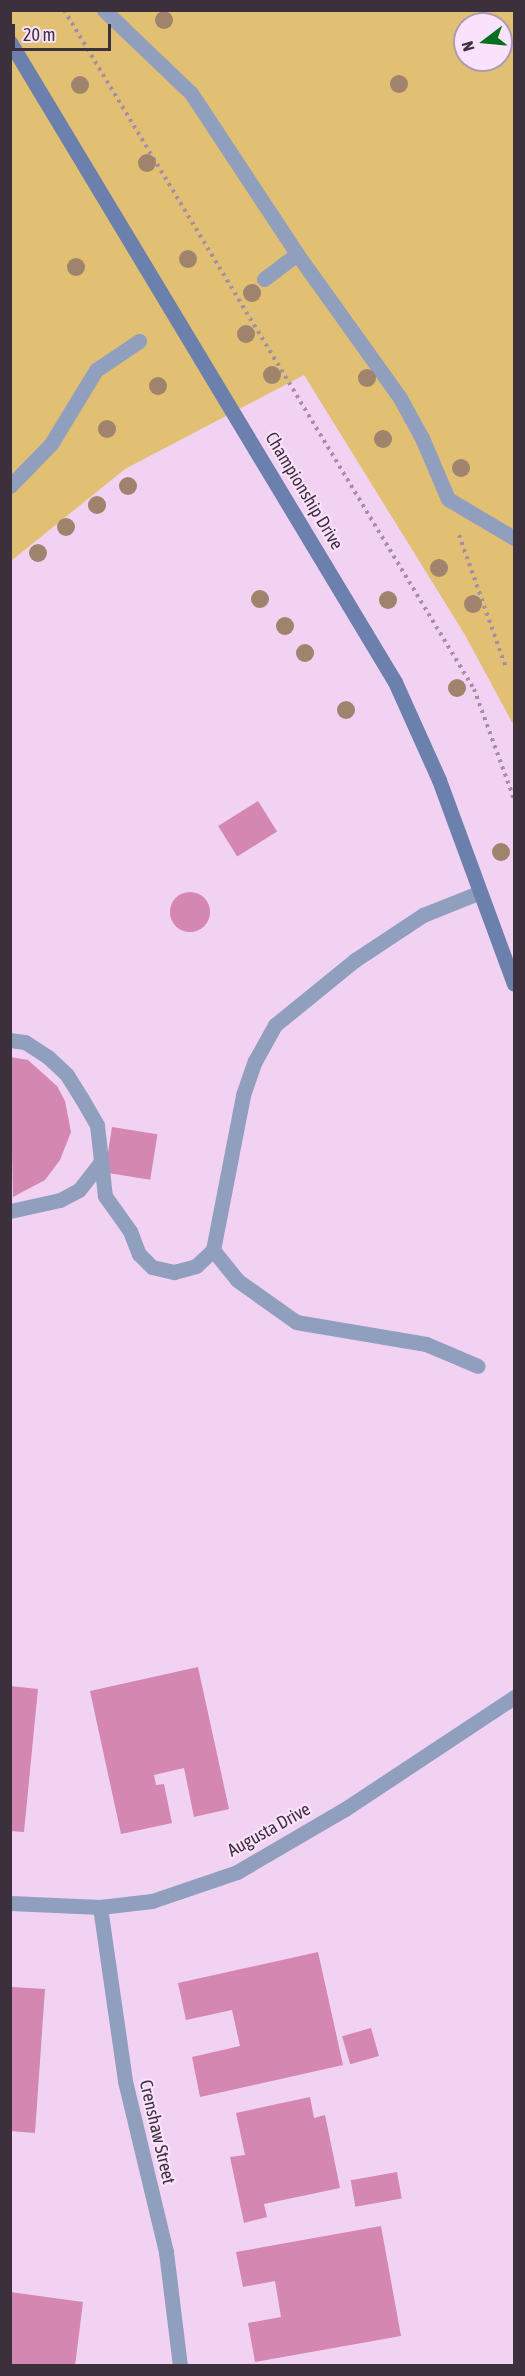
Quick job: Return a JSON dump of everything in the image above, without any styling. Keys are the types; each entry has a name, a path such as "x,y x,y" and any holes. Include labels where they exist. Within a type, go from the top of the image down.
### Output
{"street":[{"path":"104,10 191,93 297,254 400,398 422,438 445,493 459,507 514,538"},
{"name":"Championship Drive","path":"10,42 395,682 439,780 478,893 514,984"},
{"path":"264,279 297,254"},
{"path":"10,486 51,444 96,370 139,341"},
{"path":"10,1040 25,1042 67,1075 97,1125 105,1196 130,1231 139,1254 152,1268 174,1272 196,1266 213,1250 243,1095 255,1061 275,1025 355,960 423,915 478,893"},
{"path":"10,1211 60,1200 79,1190 100,1163"},
{"path":"213,1250 237,1280 296,1322 426,1344 478,1366"},
{"name":"Augusta Drive","path":"10,1903 100,1907 152,1901 237,1872 345,1809 514,1697"},
{"name":"Crenshaw Street","path":"100,1907 125,2081 166,2252 180,2366"}],"path":[{"path":"64,10 474,689 514,799"},
{"path":"445,493 506,668"}],"shaded area":[{"path":"11,11 514,11 514,726 465,635 304,375 125,469 11,561"}],"building":[{"path":"258,801 277,832 237,856 218,826"},
{"path":"190,892 204,898 210,912 204,926 190,932 176,926 170,912 176,898"},
{"path":"10,1057 28,1060 57,1086 65,1101 71,1132 60,1160 45,1180 13,1197"},
{"path":"112,1127 157,1134 150,1180 105,1172"},
{"path":"198,1667 229,1809 194,1817 184,1768 154,1775 156,1785 164,1784 172,1823 121,1834 90,1691"},
{"path":"10,1686 38,1689 24,1832 10,1831"},
{"path":"318,1952 343,2065 200,2097 192,2057 240,2046 232,2010 186,2020 178,1983"},
{"path":"12,1987 45,1989 35,2133 10,2131"},
{"path":"371,2028 379,2056 350,2064 342,2036"},
{"path":"310,2097 314,2118 325,2115 340,2188 264,2204 267,2217 244,2223 230,2157 245,2155 236,2113"},
{"path":"397,2172 402,2199 355,2207 351,2180"},
{"path":"381,2226 401,2336 255,2362 248,2323 281,2317 275,2281 243,2287 236,2252"},
{"path":"10,2292 83,2302 75,2366 10,2366"}]}
